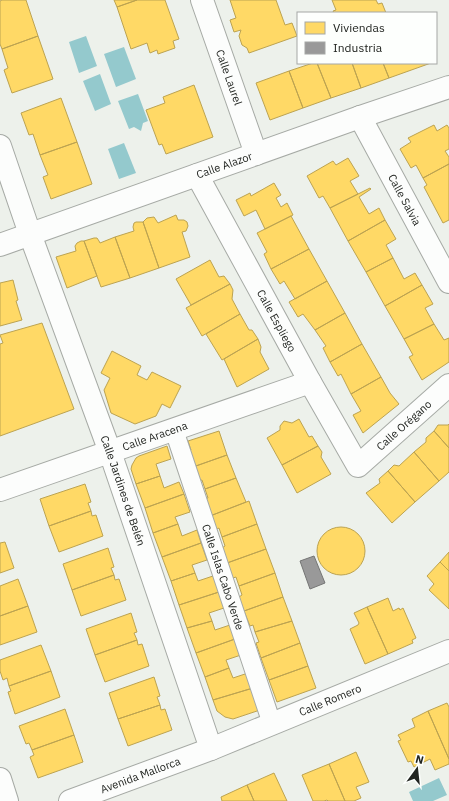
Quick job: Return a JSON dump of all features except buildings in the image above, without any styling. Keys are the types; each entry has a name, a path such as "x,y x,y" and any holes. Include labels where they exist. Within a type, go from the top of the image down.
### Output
{"street":[{"name":"Calle Laurel","path":"202,0 256,154"},
{"name":"Calle Alazor","path":"0,245 360,117 449,87"},
{"name":"Calle Salvia","path":"360,117 449,282"},
{"name":"Calle Jardines de Belén","path":"0,146 30,234 110,452 211,749"},
{"name":"Calle Espliego","path":"197,175 310,382 358,466"},
{"name":"Calle Aracena","path":"0,490 310,382"},
{"name":"Calle Orégano","path":"358,466 449,385"},
{"name":"Calle Islas Cabo Verde","path":"174,430 272,724"},
{"name":"Calle Romero","path":"211,749 449,651"},
{"name":"Avenida Mallorca","path":"70,801 106,795 211,749"},
{"path":"0,779 8,801"}],"water":[{"path":"86,36 97,66 79,73 69,42"},
{"path":"124,47 136,79 116,87 104,54"},
{"path":"100,74 111,104 95,111 83,81"},
{"path":"138,94 148,121 143,123 141,131 134,127 129,129 118,101"},
{"path":"124,143 136,173 119,179 108,149"},
{"path":"439,778 447,795 433,801 413,801 409,792"}]}
